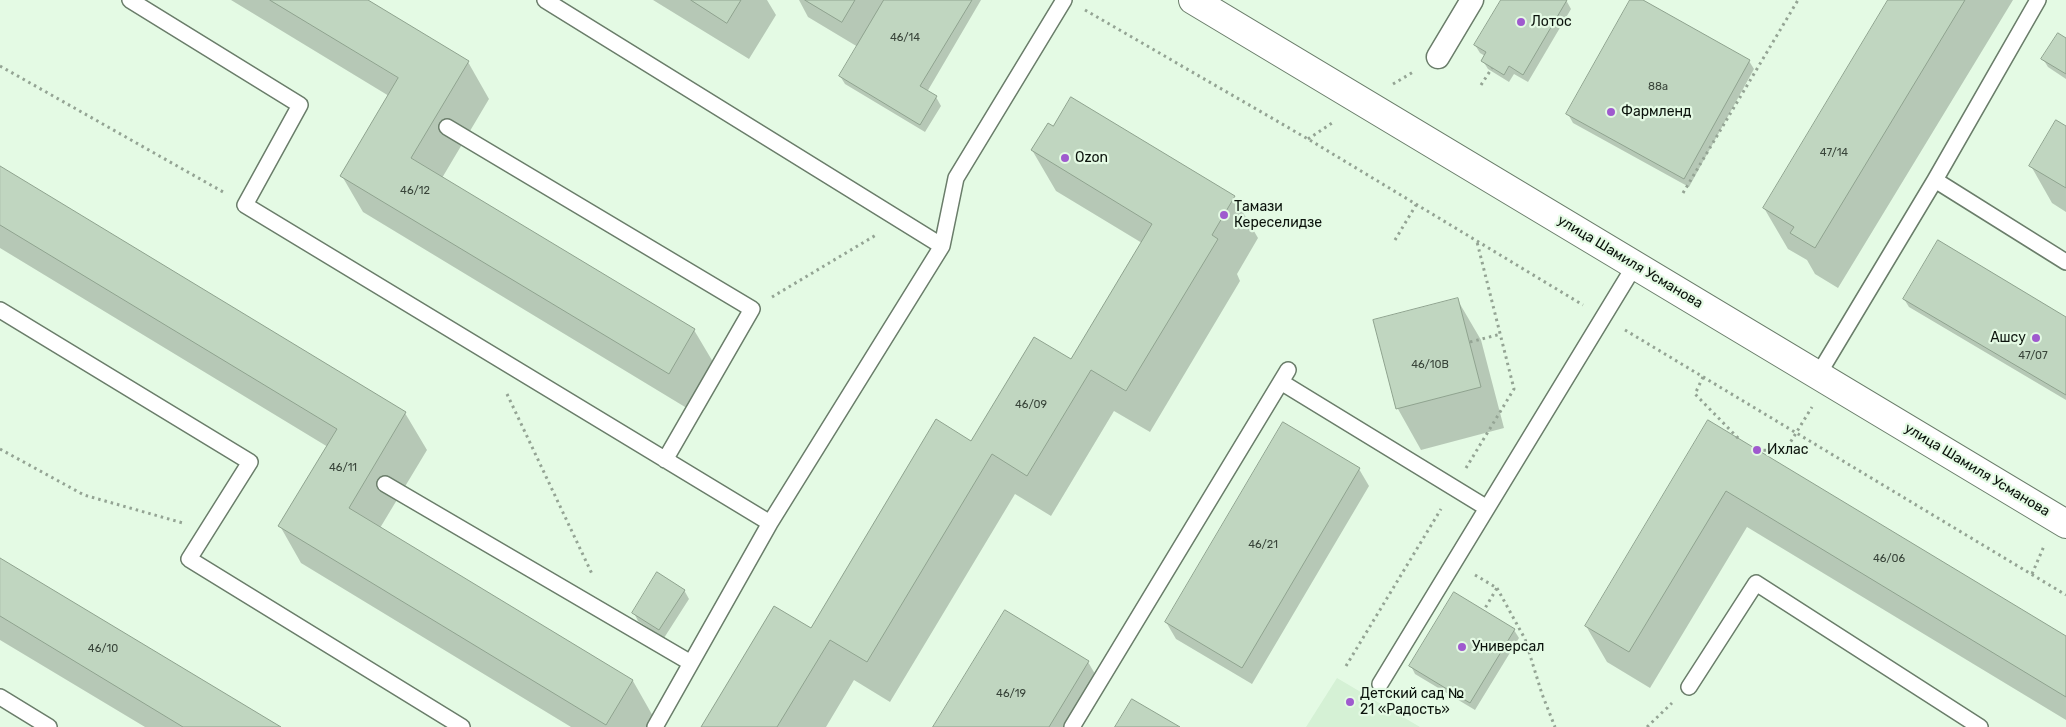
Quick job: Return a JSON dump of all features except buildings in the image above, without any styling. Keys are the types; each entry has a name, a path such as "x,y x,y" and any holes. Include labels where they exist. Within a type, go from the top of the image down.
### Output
{"street":[{"name":"улица Шамиля Усманова","path":"1193,0 2066,524"},
{"path":"1438,57 1472,0"}],"lane":[{"path":"130,0 300,105 245,205 770,523"},
{"path":"545,0 942,246"},
{"path":"1823,378 2038,0"},
{"path":"655,727 770,523 942,246 956,178 1071,2"},
{"path":"447,127 752,309 665,460"},
{"path":"1935,180 2066,262"},
{"path":"1380,684 1635,265"},
{"path":"0,310 250,462 189,559 462,727"},
{"path":"1072,727 1284,376 1487,508"},
{"path":"385,484 691,663"},
{"path":"1689,687 1756,583 1980,727"},
{"path":"0,697 49,727"}],"path":[{"path":"1683,193 1798,0"},
{"path":"1071,2 1308,139 2066,595"},
{"path":"0,66 245,205"},
{"path":"1481,85 1492,68"},
{"path":"1396,240 1416,205"},
{"path":"752,309 900,221"},
{"path":"1470,342 1501,334"},
{"path":"488,352 612,617"},
{"path":"1703,376 1695,394 1739,439"},
{"path":"1757,450 1784,451 1797,433 1823,378"},
{"path":"0,449 84,495 207,530"},
{"path":"1454,562 1497,588 1525,639 1555,727"},
{"path":"1484,610 1497,588"},
{"path":"1647,727 1689,687"}],"shaded area":[{"name":"Детский сад № 21 «Радость»","path":"1337,678 1420,727 1306,727"}],"place":[{"name":"Лотос","path":"1521,22"},
{"name":"Фармленд","path":"1611,112"},
{"name":"Ozon","path":"1065,158"},
{"name":"Тамази Кереселидзе","path":"1224,215"},
{"name":"Ашсу","path":"2036,338"},
{"name":"Ихлас","path":"1757,450"},
{"name":"Универсал","path":"1462,647"},
{"name":"Детский сад № 21 «Радость»","path":"1350,702"}]}
